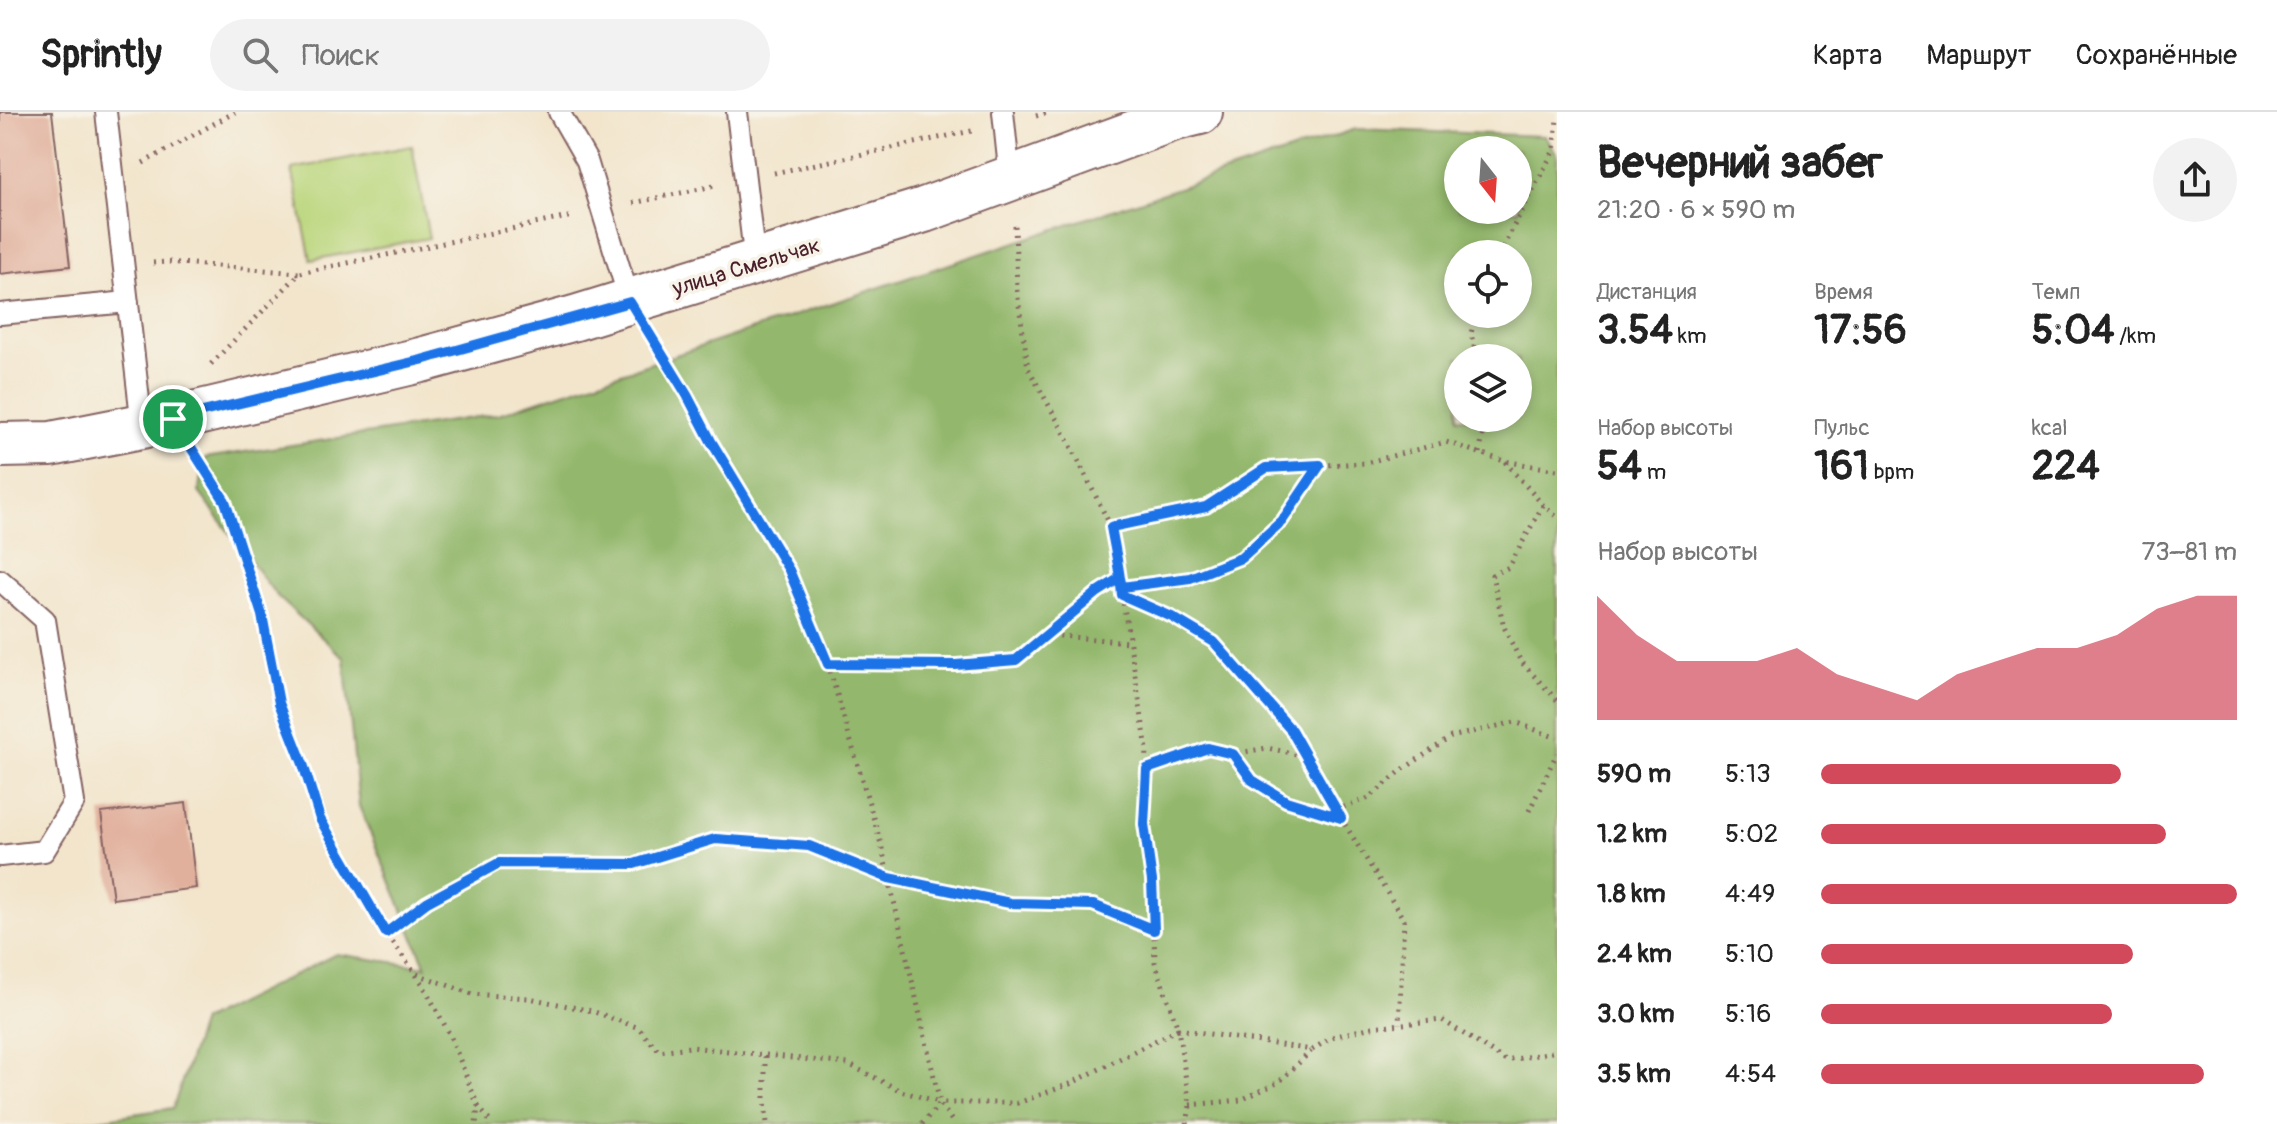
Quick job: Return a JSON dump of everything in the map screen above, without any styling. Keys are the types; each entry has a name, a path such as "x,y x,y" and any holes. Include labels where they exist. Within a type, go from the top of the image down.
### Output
{"street":[{"name":"улица Смельчак","path":"0,445 51,444 421,360 630,302 924,210 1172,119 1200,112"}],"lane":[{"path":"106,112 128,302 158,422"},
{"path":"559,112 587,161 630,302"},
{"path":"737,112 755,263"},
{"path":"1003,112 1010,179"},
{"path":"0,314 128,302"},
{"path":"0,580 45,620 74,802 44,851 0,856"}],"path":[{"path":"114,179 235,112"},
{"path":"1506,240 1554,150 1557,119"},
{"path":"1010,179 1015,219 1017,291 1028,368 1111,527 1147,749 1144,824 1152,881 1155,962 1178,1029 1190,1106 1187,1124"},
{"path":"124,267 168,262 300,273"},
{"path":"630,302 789,570 828,664 881,844 940,1103 954,1124"},
{"path":"158,422 225,501 262,615 279,703 320,819 386,933 422,983 450,1035 478,1106 492,1124"},
{"path":"1480,453 1483,432"},
{"path":"1111,527 1206,507 1266,468 1365,463 1446,442 1504,461 1557,470"},
{"path":"1504,461 1557,517"},
{"path":"1122,587 1190,578 1241,558 1282,521 1320,465"},
{"path":"1543,505 1509,567 1492,575 1504,627 1521,662 1557,700"},
{"path":"828,664 956,665 1016,660 1098,592 1120,578"},
{"path":"1122,595 1172,617 1214,642 1291,730 1404,920 1399,1024"},
{"path":"1049,635 1129,642"},
{"path":"1336,810 1369,798 1402,770 1451,737 1515,722 1557,738"},
{"path":"1147,769 1208,748 1233,754 1267,748 1306,756"},
{"path":"1529,811 1557,753"},
{"path":"1233,754 1252,780 1286,801 1341,818"},
{"path":"386,933 427,902 499,863 634,864 715,839 809,846 889,878 1010,903 1093,905 1154,930"},
{"path":"415,973 472,994 529,998 592,1011 639,1028 659,1051 691,1047 848,1064 901,1091 940,1103 1018,1103 1070,1084 1178,1029 1312,1050"},
{"path":"1190,1106 1241,1100 1279,1082 1312,1050 1332,1037 1372,1027 1442,1020 1506,1061 1557,1051"},
{"path":"765,1056 767,1124"},
{"path":"922,1124 940,1103"},
{"path":"476,1124 478,1106"}],"green space":[{"path":"1356,129 1545,136 1557,154 1557,1124 67,1124 173,1108 202,1021 336,954 426,967 359,806 344,658 276,595 199,492 205,458 498,414"},
{"path":"412,146 429,238 311,260 292,169"}],"building":[{"path":"0,112 52,112 70,266 0,274"},
{"path":"186,803 196,888 113,899 101,813"}],"route":[{"path":"173,419 225,501 262,615 279,703 320,819 386,933 427,902 499,863 634,864 715,839 809,846 889,878 1010,903 1093,905 1154,930 1152,881 1144,824 1147,769 1208,748 1233,754 1252,780 1286,801 1341,818 1291,730 1214,642 1172,617 1122,595 1122,587 1111,527 1206,507 1266,468 1320,465 1282,521 1241,558 1190,578 1122,587 1120,578 1098,592 1016,660 956,665 828,664 789,570 630,302 421,360 173,419"}]}
